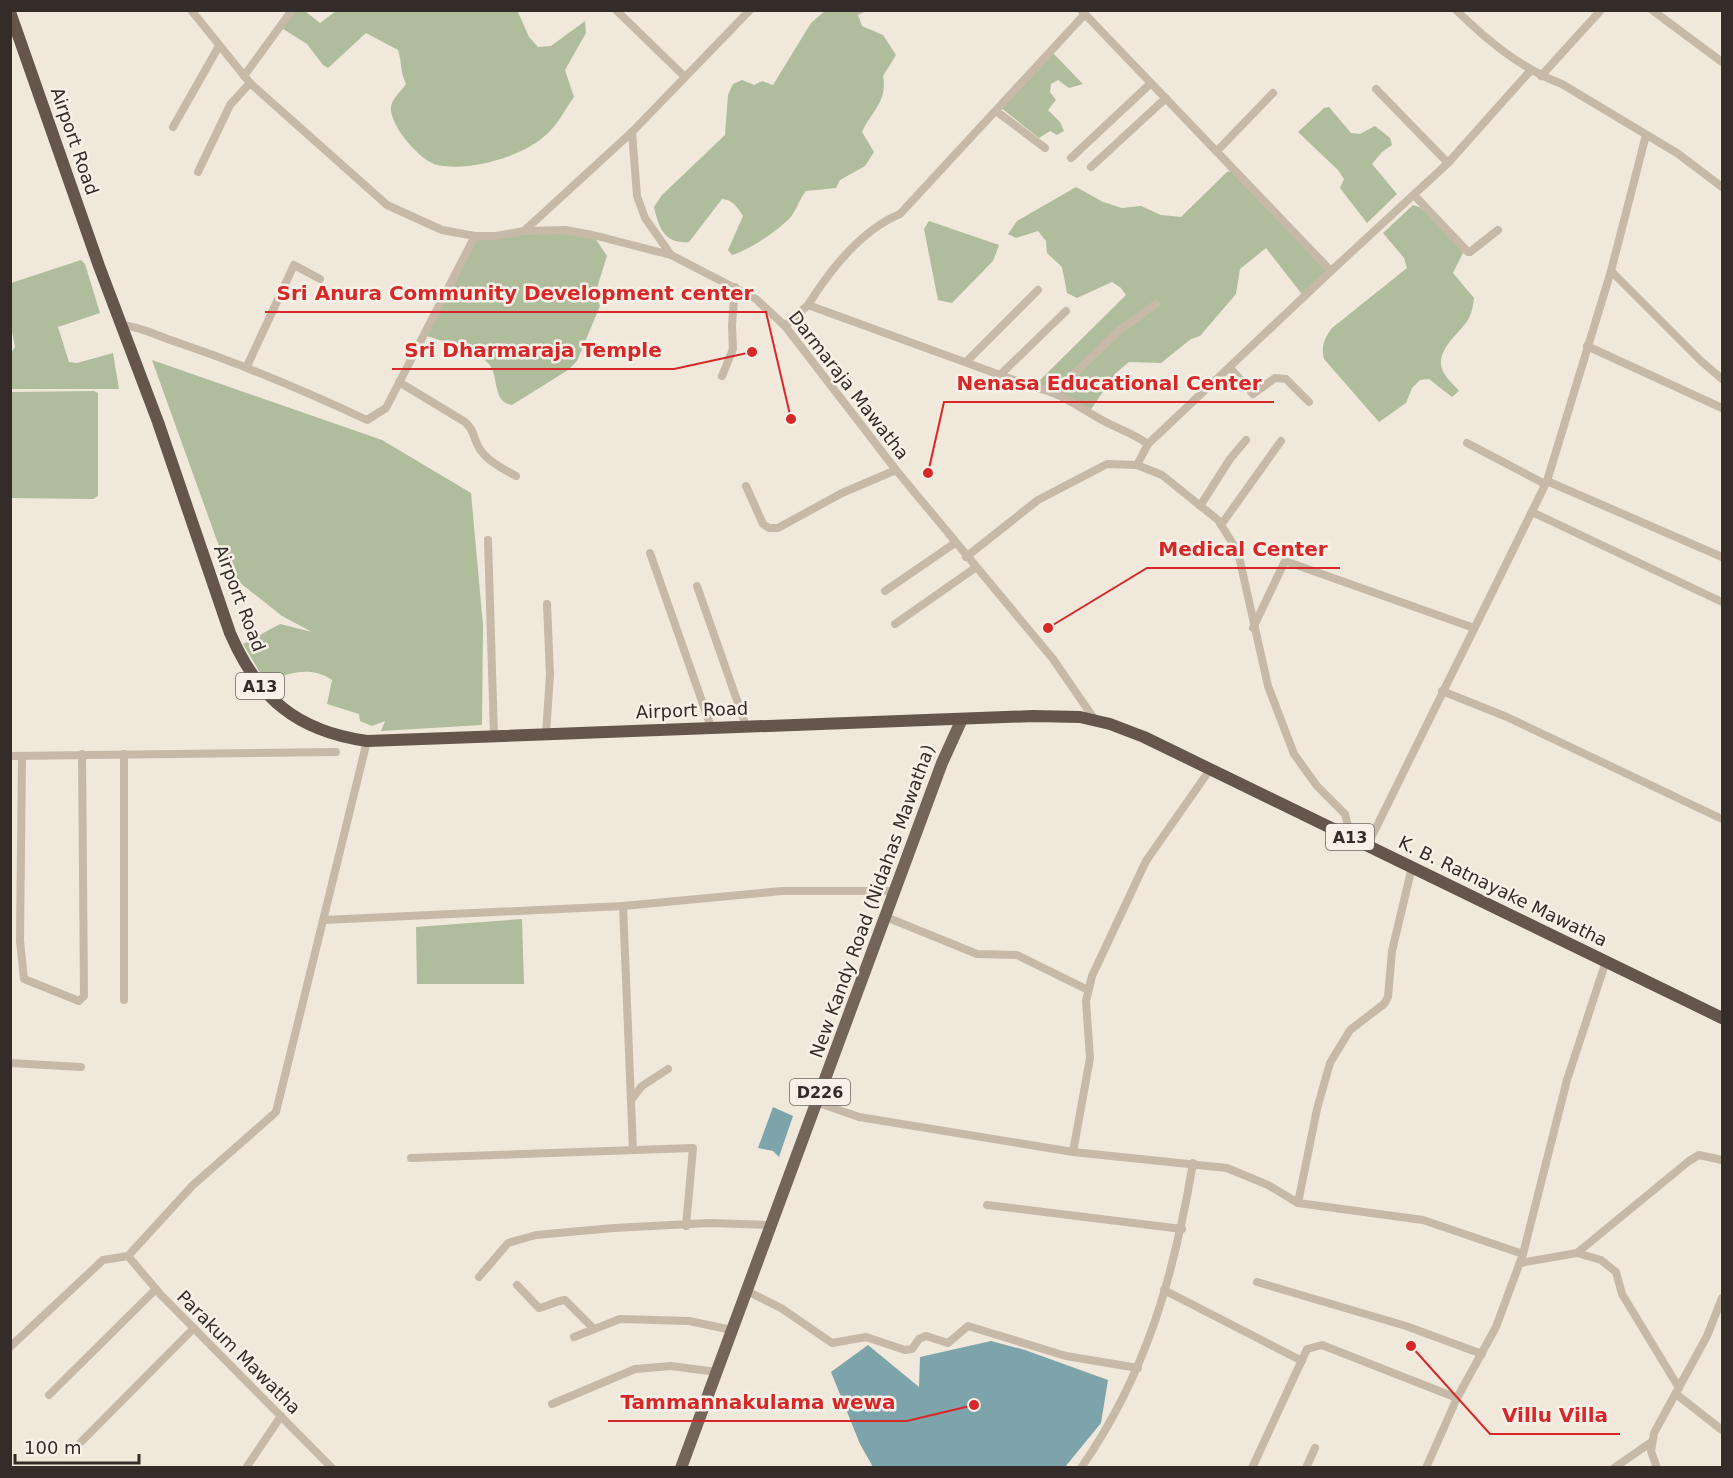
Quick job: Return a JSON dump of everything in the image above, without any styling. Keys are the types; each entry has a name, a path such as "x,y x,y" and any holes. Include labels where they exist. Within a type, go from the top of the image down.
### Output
{"highway":[{"name":"Airport Road","path":"10,12 158,422 230,633 246,666 269,697 291,716 320,730 367,741 962,718"},
{"name":"K. B. Ratnayake Mawatha","path":"962,718 1050,715 1095,720 1144,737 1722,1017"}],"main road":[{"name":"New Kandy Road (Nidahas Mawatha)","path":"681,1467 895,891 962,718"}],"street":[{"path":"191,10 250,83 387,205 433,226 475,236 565,230 671,255"},
{"path":"244,76 292,10"},
{"path":"616,10 685,77"},
{"path":"524,231 632,132 750,10"},
{"path":"1456,10 1492,44 1531,70 1562,84 1677,153 1722,187"},
{"path":"1541,76 1601,10"},
{"path":"1652,10 1722,62"},
{"path":"785,326 808,305 827,274 886,220 900,214 996,111 1083,12 1331,271"},
{"path":"173,127 219,46"},
{"path":"1137,465 1148,444 1448,163 1531,70"},
{"path":"198,172 230,105 250,83"},
{"path":"1071,158 1151,83"},
{"path":"1376,89 1448,163"},
{"path":"1217,151 1273,93"},
{"path":"1091,167 1166,98"},
{"path":"996,111 1045,148"},
{"name":"Darmaraja Mawatha","path":"632,132 636,196 645,218 671,255 756,299 785,326 966,557 1053,659 1095,720"},
{"path":"1367,846 1546,483 1611,271 1646,135"},
{"path":"1414,195 1468,252 1498,230"},
{"path":"122,326 140,327 159,337 247,366 367,420 386,408 475,236"},
{"path":"247,366 294,266 320,279"},
{"path":"1611,271 1722,379"},
{"path":"722,376 733,349 735,287"},
{"path":"967,361 1038,290"},
{"path":"1055,392 1120,330 1156,304"},
{"path":"808,305 1055,392 1104,421 1136,435 1148,444"},
{"path":"1001,374 1066,311"},
{"path":"1587,346 1722,408"},
{"path":"1230,368 1253,394 1275,378 1286,379 1309,402"},
{"path":"399,382 465,422 474,430 478,446 484,453 500,468 516,476"},
{"path":"1200,506 1230,459 1246,440"},
{"path":"1221,525 1281,441"},
{"path":"1467,443 1546,483 1722,557"},
{"path":"966,557 1038,500 1107,464 1137,465 1162,475 1221,525 1238,552 1253,628 1268,686 1294,754 1317,786 1344,814 1351,838"},
{"path":"746,486 763,524 768,528 778,528 842,493 896,470"},
{"path":"1532,512 1722,602"},
{"path":"488,540 494,735"},
{"path":"885,591 955,543"},
{"path":"650,552 711,727"},
{"path":"1253,628 1286,561 1474,628"},
{"path":"896,624 975,568"},
{"path":"697,586 746,726"},
{"path":"546,733 550,675 547,604"},
{"path":"1442,691 1507,717 1722,819"},
{"path":"10,1347 103,1260 128,1256 193,1185 276,1112 367,741"},
{"path":"10,756 336,752"},
{"path":"22,756 20,941 24,979 79,1001 84,996 82,754"},
{"path":"124,754 124,1000"},
{"path":"1073,1152 1090,1058 1088,990 1146,861 1211,768"},
{"path":"1298,1203 1317,1109 1330,1063 1350,1030 1384,1004 1388,997 1392,951 1412,867"},
{"path":"324,920 623,906 782,891 895,891"},
{"path":"623,906 633,1150"},
{"path":"886,917 977,954 1017,955 1088,990"},
{"path":"1426,1467 1456,1398 1496,1327 1520,1263 1567,1080 1606,961"},
{"path":"10,1063 81,1067"},
{"path":"631,1100 642,1086 668,1069"},
{"path":"816,1102 860,1117 1073,1152 1227,1168 1249,1176 1298,1203 1423,1220 1523,1254"},
{"path":"411,1158 693,1148 686,1226"},
{"path":"1577,1253 1689,1161 1699,1155 1722,1160"},
{"path":"1081,1467 1131,1385 1138,1368 1182,1229 1193,1163"},
{"path":"987,1205 1182,1229"},
{"path":"479,1277 508,1243 536,1235 709,1223 772,1225"},
{"path":"1520,1263 1577,1253 1601,1260 1616,1272 1622,1294 1678,1391 1722,1430"},
{"name":"Parakum Mawatha","path":"128,1256 156,1289 332,1467"},
{"path":"1257,1282 1406,1326 1482,1354"},
{"path":"517,1285 539,1308 549,1306 556,1300 565,1300 594,1329"},
{"path":"50,1395 156,1289"},
{"path":"1164,1290 1302,1360"},
{"path":"747,1291 781,1308 832,1343 866,1337 905,1350 912,1349 919,1339 926,1336 948,1342 968,1326 1066,1356 1138,1368"},
{"path":"1614,1467 1650,1443 1707,1336 1722,1298"},
{"path":"574,1337 620,1319 689,1321 732,1330"},
{"path":"81,1442 194,1328"},
{"path":"1252,1467 1308,1349 1322,1345 1456,1398"},
{"path":"552,1404 635,1369 672,1366 717,1372"},
{"path":"246,1467 281,1416"},
{"path":"1650,1443 1657,1467"},
{"path":"1306,1467 1315,1448"}],"green space":[{"path":"517,10 529,37 538,47 551,46 585,21 586,33 565,70 574,97 553,127 540,140 513,155 466,166 451,167 431,162 407,142 395,123 391,107 406,84 398,50 366,33 328,68 307,44 280,27 292,11 305,11 320,23 336,11"},
{"path":"826,10 866,11 858,15 862,26 883,35 896,55 883,76 883,92 878,106 862,132 874,152 865,166 840,180 836,188 806,191 791,216 783,224 754,245 732,255 728,250 743,216 734,204 726,199 722,199 689,242 669,238 664,234 658,222 654,207 662,195 725,135 728,95 733,84 742,80 754,85 762,81 773,85 811,23"},
{"path":"1051,51 1083,84 1069,88 1058,80 1051,84 1050,92 1056,100 1048,110 1060,122 1064,131 1057,135 1050,131 1039,138 1000,107"},
{"path":"1329,107 1351,133 1360,134 1375,126 1390,138 1392,145 1382,152 1372,164 1397,194 1367,223 1340,188 1344,179 1338,170 1298,132 1324,108"},
{"path":"1235,170 1333,269 1304,297 1266,248 1240,269 1236,294 1200,336 1191,339 1161,363 1129,362 1116,373 1089,412 1033,387 1126,295 1112,282 1077,298 1067,293 1062,267 1047,253 1046,241 1038,231 1016,238 1008,234 1017,221 1076,187 1103,202 1122,208 1141,206 1161,215 1181,217 1227,172"},
{"path":"1413,205 1435,218 1459,246 1463,253 1453,273 1474,298 1468,320 1449,342 1442,355 1442,369 1459,391 1452,397 1429,379 1420,380 1412,388 1406,403 1379,422 1324,359 1323,346 1332,328 1407,268 1404,258 1383,233"},
{"path":"929,221 999,245 993,261 952,303 938,300 924,229"},
{"path":"524,231 593,235 607,256 595,294 600,306 577,361 568,370 512,405 501,399 492,368 482,358 457,346 423,335 475,236"},
{"path":"81,260 85,264 100,313 58,327 69,362 77,363 113,353 119,389 11,389 11,353 15,347 11,327 11,283"},
{"path":"152,360 382,440 471,493 483,625 482,725 381,731 385,721 372,726 360,721 359,714 327,704 332,680 324,675 299,672 265,681 243,644 280,624 312,632 282,616 229,574"},
{"path":"94,391 98,393 98,496 93,499 11,498 11,392"},
{"path":"522,919 524,984 417,984 416,927"}],"water":[{"path":"773,1107 793,1116 779,1157 773,1151 758,1148"},
{"path":"991,1341 1025,1350 1108,1380 1101,1423 1065,1467 873,1467 860,1444 831,1372 868,1345 919,1387 920,1357"}],"place":[{"name":"Sri Dharmaraja Temple","path":"752,352"},
{"name":"Sri Anura Community Development center","path":"791,419"},
{"name":"Nenasa Educational Center","path":"928,473"},
{"name":"Medical Center","path":"1048,628"},
{"name":"Villu Villa","path":"1411,1346"},
{"name":"Tammannakulama wewa","path":"974,1405"}]}
